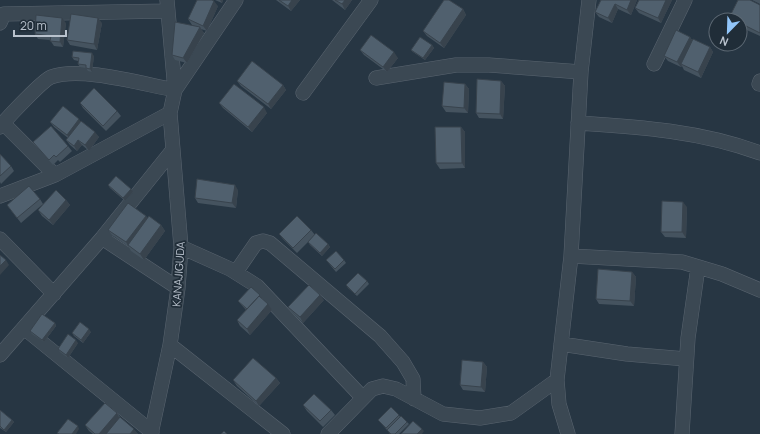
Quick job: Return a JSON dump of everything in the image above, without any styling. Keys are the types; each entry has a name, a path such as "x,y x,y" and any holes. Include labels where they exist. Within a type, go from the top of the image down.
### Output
{"street":[{"path":"55,174 2,125 49,78 70,73 93,75 175,90 236,0"},
{"path":"303,93 371,0"},
{"path":"568,434 559,404 557,380 571,256 581,72 589,0"},
{"path":"654,64 685,0"},
{"path":"0,23 4,14 168,6"},
{"name":"KANAJIGUDA","path":"151,433 170,345 182,247 172,151 170,113 175,90 168,6"},
{"path":"376,78 456,65 489,65 581,72"},
{"path":"0,196 55,174 170,113"},
{"path":"578,123 664,129 735,144 760,153"},
{"path":"0,355 102,238 172,151"},
{"path":"102,238 178,288"},
{"path":"0,239 54,294"},
{"path":"236,272 256,243 263,241 270,243 380,336 403,362 413,379 414,399"},
{"path":"182,247 236,272 258,286 363,398"},
{"path":"571,256 682,262 722,274 760,290"},
{"path":"682,434 686,359 698,267"},
{"path":"24,328 151,433"},
{"path":"561,344 627,354 686,359"},
{"path":"170,345 283,434"},
{"path":"328,434 372,389 383,386 396,389 443,414 480,418 511,413 557,380"}],"building":[{"path":"197,0 214,1 203,26 188,19"},
{"path":"279,0 292,0 288,6"},
{"path":"335,0 345,0 342,4"},
{"path":"444,0 449,0 463,9 440,43 423,31"},
{"path":"601,0 631,0 627,10 615,4 608,18 595,12"},
{"path":"639,0 666,0 658,18 635,8"},
{"path":"738,0 750,0 760,5 760,33 748,27 748,12 732,12"},
{"path":"71,14 98,18 94,44 67,40"},
{"path":"36,15 62,18 60,42 50,41 51,36 35,34"},
{"path":"175,22 200,27 183,58 172,55"},
{"path":"676,30 690,37 677,62 664,56"},
{"path":"371,35 394,52 383,67 360,50"},
{"path":"420,37 432,45 423,58 411,50"},
{"path":"693,39 708,46 708,51 698,72 681,64"},
{"path":"73,51 92,53 90,69 86,68 86,65 78,64 79,58 72,57"},
{"path":"252,61 283,85 268,104 237,81"},
{"path":"477,79 501,81 500,114 476,113"},
{"path":"444,82 465,84 464,108 442,106"},
{"path":"234,84 264,107 248,127 219,103"},
{"path":"94,88 117,111 103,126 80,103"},
{"path":"63,106 79,119 67,135 50,122"},
{"path":"81,121 95,132 85,145 78,140 74,146 66,140"},
{"path":"51,126 68,146 56,157 54,155 49,160 33,142"},
{"path":"435,127 461,127 462,163 436,163"},
{"path":"0,154 11,166 0,176"},
{"path":"116,176 131,189 123,198 108,185"},
{"path":"197,179 235,185 232,203 195,198"},
{"path":"29,186 40,199 17,218 7,205"},
{"path":"56,190 66,200 49,220 38,210"},
{"path":"662,201 683,202 682,232 661,232"},
{"path":"128,203 146,216 126,242 108,230"},
{"path":"149,216 161,225 140,254 128,245"},
{"path":"297,216 311,230 293,248 279,234"},
{"path":"316,233 328,244 320,253 308,242"},
{"path":"336,251 344,260 335,269 326,260"},
{"path":"0,255 6,260 0,266"},
{"path":"598,269 632,272 630,301 596,299"},
{"path":"358,273 367,281 355,294 346,285"},
{"path":"309,285 320,295 300,317 288,307"},
{"path":"251,287 260,295 247,309 238,301"},
{"path":"259,296 268,304 247,329 237,320"},
{"path":"42,314 55,323 42,340 30,331"},
{"path":"80,322 89,329 81,340 72,333"},
{"path":"68,334 76,340 66,355 58,349"},
{"path":"253,358 276,378 256,401 233,380"},
{"path":"462,360 483,362 481,387 460,385"},
{"path":"314,394 331,410 320,421 303,405"},
{"path":"105,403 117,413 99,434 95,434 85,425"},
{"path":"391,407 399,415 386,428 378,420"},
{"path":"0,410 12,420 4,430 0,426"},
{"path":"401,416 407,422 395,434 391,434 387,430"},
{"path":"120,417 134,429 130,434 106,434"},
{"path":"68,419 78,426 72,434 57,433"},
{"path":"413,421 422,429 417,434 401,434"}]}
